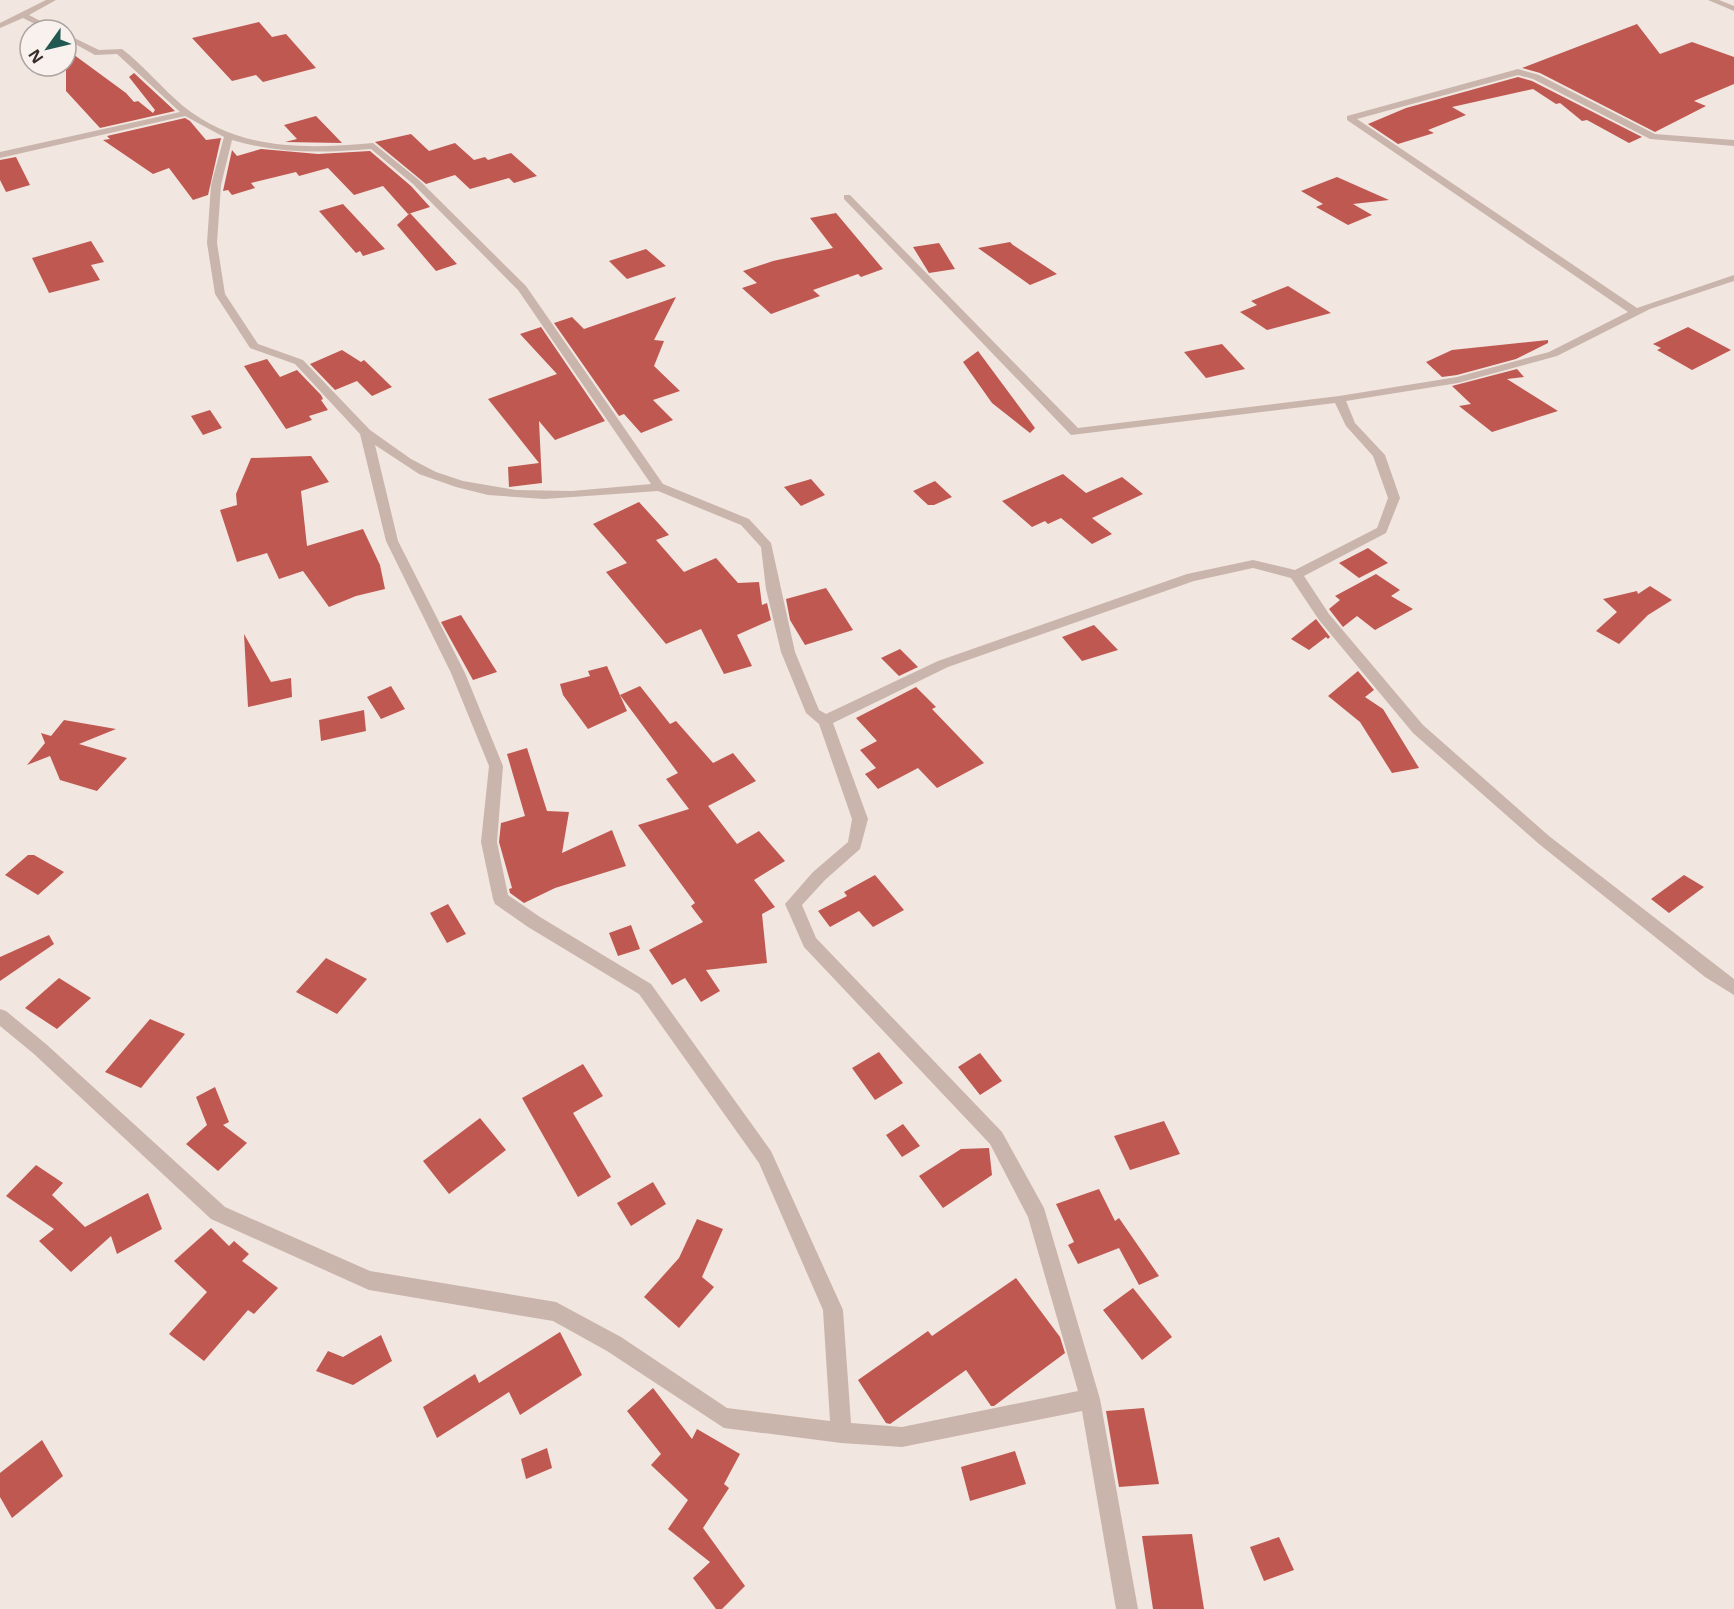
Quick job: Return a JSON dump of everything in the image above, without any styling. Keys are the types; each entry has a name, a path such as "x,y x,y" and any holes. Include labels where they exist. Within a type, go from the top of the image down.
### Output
{"street":[{"path":"0,26 52,0"},
{"path":"1712,0 1734,9"},
{"path":"23,15 29,18"},
{"path":"78,42 98,53 119,51 133,60 186,113 228,138 266,148 311,152 373,146 416,182 522,288 659,487"},
{"path":"1636,312 1350,118 1518,72 1536,77 1653,137 1734,143"},
{"path":"0,155 186,113"},
{"path":"228,138 216,185 212,243 220,294 254,346 299,362 366,433 430,475 495,494 567,496 659,487 745,522 767,546 773,589 788,651 813,713 825,721 860,819 855,845 819,876 794,904 810,942 996,1138 1037,1214 1090,1399 1127,1609"},
{"path":"847,197 1075,432 1340,399 1458,381 1553,354 1636,312 1734,278"},
{"path":"1296,575 1382,530 1394,498 1379,455 1350,424 1340,399"},
{"path":"366,433 392,541 458,673 496,766 489,842 501,899 534,922 645,989 765,1157 833,1310 841,1433"},
{"path":"825,721 943,664 1192,577 1253,564 1296,575 1324,617 1418,729 1545,840 1734,988"},
{"path":"0,1016 218,1213 369,1280 556,1312 614,1344 724,1418 841,1433 902,1437 1090,1399"}],"building":[{"path":"259,22 272,37 286,34 316,68 263,82 256,75 232,81 192,38"},
{"path":"1637,24 1660,54 1692,42 1734,57 1734,84 1694,101 1706,106 1655,132 1540,73 1522,68"},
{"path":"78,58 126,93 134,102 138,101 153,113 155,110 129,77 134,73 175,111 100,128 66,91 66,78 78,78"},
{"path":"1518,77 1532,81 1642,137 1629,143 1587,120 1582,121 1560,103 1556,104 1533,89 1452,107 1466,115 1428,130 1434,133 1398,144 1368,124 1406,108"},
{"path":"316,116 342,143 285,142 297,139 284,125"},
{"path":"185,118 206,140 221,138 208,195 193,200 169,168 153,174 103,140 110,139 107,136"},
{"path":"411,134 429,151 455,143 474,160 485,157 488,160 511,153 537,176 514,183 509,178 470,189 455,175 426,184 375,142"},
{"path":"261,149 318,154 370,151 411,186 430,207 408,214 383,186 354,195 328,168 299,176 296,172 251,183 255,188 232,195 228,190 223,191 232,150 237,156"},
{"path":"16,157 30,185 6,192 0,180 0,160"},
{"path":"1337,177 1389,200 1353,204 1372,215 1348,225 1316,207 1323,204 1301,191"},
{"path":"343,204 385,249 363,256 360,251 356,253 319,211"},
{"path":"410,213 457,264 436,271 397,225"},
{"path":"836,213 883,269 861,277 858,274 813,290 820,296 771,314 742,288 757,283 743,271 773,261 833,248 810,218"},
{"path":"91,241 104,262 91,265 100,280 49,293 32,258"},
{"path":"1010,242 1057,274 1030,285 978,248"},
{"path":"939,243 955,269 929,273 913,247"},
{"path":"646,249 666,266 627,279 609,261"},
{"path":"1288,286 1331,313 1267,330 1240,312 1257,305 1251,301"},
{"path":"676,297 654,340 664,341 654,366 680,391 653,400 673,420 641,433 624,414 619,416 554,323 572,317 584,329"},
{"path":"541,327 605,421 555,440 539,421 542,483 509,487 508,467 539,463 488,399 557,374 520,334"},
{"path":"1688,327 1731,350 1692,370 1657,350 1661,348 1653,344"},
{"path":"1548,340 1548,343 1516,359 1457,375 1442,377 1426,362 1452,350"},
{"path":"1222,344 1245,369 1206,378 1184,352"},
{"path":"342,350 361,362 364,360 392,387 372,396 357,381 335,390 310,364"},
{"path":"978,351 1035,428 1030,433 992,403 963,362"},
{"path":"267,359 280,377 297,370 321,395 323,399 321,400 328,410 309,416 312,420 286,429 244,366"},
{"path":"1517,369 1524,377 1507,379 1558,411 1492,432 1459,406 1471,404 1452,386"},
{"path":"210,410 222,428 203,435 191,416"},
{"path":"311,456 329,482 301,491 307,546 363,529 380,565 385,589 356,596 329,607 303,571 279,579 267,553 237,562 220,510 237,505 236,494 251,458"},
{"path":"1063,474 1086,493 1122,477 1143,494 1092,518 1112,534 1092,544 1061,518 1048,524 1045,521 1032,527 1002,501"},
{"path":"811,479 825,495 801,506 784,487"},
{"path":"935,481 952,497 934,505 928,505 913,491"},
{"path":"639,502 669,535 656,540 684,572 716,558 738,583 759,582 762,605 767,603 771,620 737,635 752,666 724,674 701,629 666,644 606,572 627,563 593,524"},
{"path":"1368,548 1388,563 1359,578 1339,563"},
{"path":"1376,574 1400,590 1391,596 1413,609 1375,630 1357,616 1343,627 1329,609 1340,600 1335,596"},
{"path":"1650,586 1672,600 1648,615 1619,644 1596,631 1617,612 1603,599 1637,591 1638,594"},
{"path":"826,588 853,630 805,645 790,620 786,599"},
{"path":"461,615 497,672 473,680 441,622"},
{"path":"1316,619 1330,637 1328,639 1326,637 1309,650 1291,639"},
{"path":"1094,625 1118,650 1082,661 1062,637"},
{"path":"244,634 271,682 291,678 292,697 248,707"},
{"path":"900,649 918,667 899,676 881,658"},
{"path":"607,666 627,711 588,729 563,695 560,684 590,676 588,671"},
{"path":"1358,671 1374,690 1365,697 1383,709 1419,768 1392,773 1360,722 1328,696"},
{"path":"391,686 405,709 381,719 367,697"},
{"path":"640,686 670,724 676,721 713,763 733,753 756,781 708,806 737,844 759,831 785,861 754,880 775,907 762,914 767,963 706,970 720,991 701,1002 685,978 672,985 649,950 703,922 691,906 695,903 638,825 689,809 666,779 678,773 620,695"},
{"path":"916,687 936,707 932,709 984,763 937,788 918,768 878,789 865,774 876,768 860,750 877,741 856,718"},
{"path":"364,710 366,731 321,741 319,720"},
{"path":"64,720 116,729 79,744 127,758 97,791 60,780 50,756 27,765 45,743 41,733 51,736"},
{"path":"527,748 547,811 569,812 562,853 612,830 626,866 555,888 524,903 510,893 509,889 512,888 499,842 501,823 525,816 507,754"},
{"path":"28,855 34,855 64,872 38,895 5,875"},
{"path":"875,875 904,910 873,927 859,911 830,927 818,911 847,896 844,892"},
{"path":"1684,875 1704,887 1669,913 1651,899"},
{"path":"448,904 466,934 447,943 430,913"},
{"path":"631,925 640,949 618,956 609,933"},
{"path":"49,935 54,944 0,981 0,957"},
{"path":"326,958 367,979 337,1014 296,992"},
{"path":"59,978 91,998 57,1029 25,1008"},
{"path":"150,1019 185,1034 141,1088 105,1072"},
{"path":"879,1052 903,1083 875,1100 852,1068"},
{"path":"980,1053 1002,1081 980,1095 958,1067"},
{"path":"583,1064 603,1096 573,1113 611,1177 578,1197 522,1098"},
{"path":"215,1087 229,1122 223,1125 247,1143 218,1171 186,1144 207,1125 196,1097"},
{"path":"480,1118 506,1150 449,1194 423,1161"},
{"path":"1164,1121 1180,1154 1130,1170 1114,1136"},
{"path":"903,1124 920,1146 902,1157 886,1135"},
{"path":"989,1148 992,1175 943,1208 919,1176 961,1149"},
{"path":"36,1165 63,1183 52,1195 85,1227 148,1193 162,1229 117,1254 111,1236 71,1272 39,1241 54,1229 6,1196"},
{"path":"653,1182 666,1204 631,1226 617,1203"},
{"path":"1099,1189 1115,1221 1119,1218 1159,1276 1139,1285 1119,1248 1078,1264 1068,1245 1074,1242 1056,1204"},
{"path":"697,1219 723,1229 702,1277 714,1287 679,1328 644,1297 679,1258"},
{"path":"211,1228 229,1246 234,1241 249,1254 242,1261 278,1288 254,1314 248,1310 204,1361 169,1334 207,1292 174,1261"},
{"path":"1016,1278 1060,1337 1065,1353 994,1406 991,1406 966,1370 890,1424 886,1423 858,1380 928,1331 932,1336"},
{"path":"1133,1288 1172,1337 1142,1360 1103,1310"},
{"path":"560,1332 582,1375 520,1415 509,1392 437,1438 423,1407 475,1374 479,1383"},
{"path":"381,1335 392,1361 353,1385 316,1371 328,1351 343,1357"},
{"path":"653,1388 692,1439 697,1429 740,1454 724,1484 729,1488 703,1528 745,1586 722,1609 716,1609 693,1578 710,1562 668,1529 688,1500 651,1465 661,1454 627,1411"},
{"path":"1144,1408 1159,1484 1119,1487 1106,1411"},
{"path":"42,1440 63,1476 12,1518 0,1497 0,1473"},
{"path":"547,1448 552,1468 526,1479 521,1459"},
{"path":"1015,1451 1026,1484 970,1501 961,1467"},
{"path":"1192,1534 1204,1609 1153,1609 1142,1536"},
{"path":"1279,1537 1294,1570 1264,1581 1250,1547"}]}
